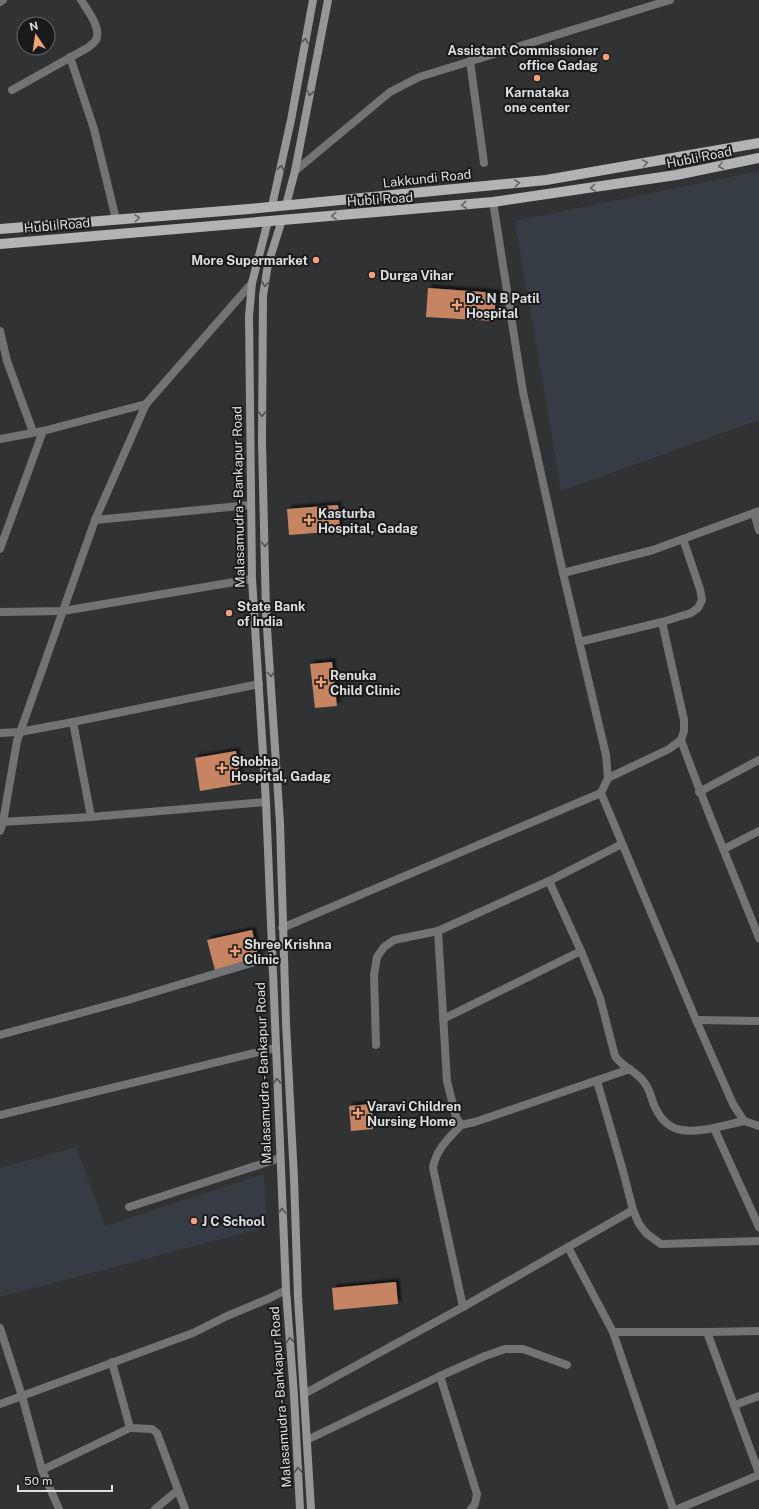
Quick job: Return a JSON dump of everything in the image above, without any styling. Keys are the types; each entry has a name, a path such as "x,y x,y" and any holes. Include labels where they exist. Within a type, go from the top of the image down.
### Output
{"main road":[{"path":"272,206 291,120 313,0"},
{"path":"311,1509 298,1297 297,1236 282,928 280,823 266,613 262,442 263,296 268,264 295,171 328,0"},
{"name":"Lakkundi Road","path":"0,229 286,205 546,180 759,143"},
{"name":"Hubli Road","path":"0,244 426,209 493,202 676,175 759,158"},
{"name":"Malasamudra - Bankapur Road","path":"272,206 252,283 249,316 250,505 252,578 266,802 271,957 286,1290 300,1509"}],"street":[{"path":"12,90 89,47 96,40 97,33 94,24 81,0"},
{"path":"295,171 390,92 419,77 670,0"},
{"path":"70,57 94,129 116,219"},
{"path":"470,61 484,163"},
{"path":"282,928 601,793 608,778 606,755 563,573 523,392 493,202"},
{"path":"0,830 20,732 94,520 146,404 252,283"},
{"path":"0,331 4,362 33,432"},
{"path":"0,438 42,431 146,404"},
{"path":"0,549 42,431"},
{"path":"94,520 250,505"},
{"path":"563,573 653,550 756,512 759,530"},
{"path":"0,525 9,523"},
{"path":"579,642 662,622 695,611 702,600 700,589 683,539"},
{"path":"0,612 63,611 252,578"},
{"path":"608,778 669,749 681,740 684,731 684,720 662,622"},
{"path":"0,733 20,732 73,722 259,684"},
{"path":"73,722 91,817"},
{"path":"681,740 699,792 724,849 759,938"},
{"path":"699,792 759,760"},
{"path":"601,793 696,1020 733,1104 744,1121"},
{"path":"1,822 91,817 266,802"},
{"path":"724,849 759,831"},
{"path":"376,1045 374,974 377,957 384,947 394,940 438,931 549,881 622,844"},
{"path":"549,881 581,951 600,998 615,1056 619,1062 636,1073 644,1082 663,1122 674,1128 686,1131 700,1131 744,1121 759,1126"},
{"path":"438,931 447,1081 456,1117 461,1124"},
{"path":"443,1019 581,951"},
{"path":"0,1035 128,1000 271,957"},
{"path":"696,1020 759,1022"},
{"path":"0,1115 275,1048"},
{"path":"463,1308 433,1168 434,1158 438,1151 461,1124 475,1122 630,1069"},
{"path":"597,1081 624,1171 633,1210 639,1224 647,1234 661,1244 759,1241"},
{"path":"714,1128 759,1227"},
{"path":"130,1208 280,1158"},
{"path":"304,1394 463,1308 633,1210"},
{"path":"568,1247 613,1332 673,1509"},
{"path":"0,1404 193,1333 286,1290"},
{"path":"0,1328 22,1396 42,1470 59,1509"},
{"path":"613,1332 707,1332 759,1330"},
{"path":"678,1509 759,1474 707,1332"},
{"path":"307,1440 440,1376 485,1356 505,1349 523,1349 567,1365"},
{"path":"112,1362 130,1428"},
{"path":"440,1376 477,1494 475,1504 471,1509"},
{"path":"735,1405 759,1396"},
{"path":"42,1470 130,1428 152,1429 157,1433 185,1509"},
{"path":"155,1509 178,1490"}],"shaded area":[{"path":"759,171 759,420 561,491 515,221"},
{"name":"J C School","path":"76,1147 105,1226 264,1174 267,1227 0,1297 0,1168"}],"building":[{"path":"428,288 496,293 494,321 426,317"},
{"path":"338,505 340,531 289,535 287,509"},
{"path":"332,662 337,706 315,708 310,664"},
{"path":"236,751 241,784 200,791 195,758"},
{"path":"252,930 259,960 215,970 207,940"},
{"path":"372,1104 373,1129 351,1131 349,1106"},
{"path":"396,1282 398,1304 334,1310 332,1288"}],"place":[{"name":"Assistant Commissioner office Gadag","path":"606,57"},
{"name":"Karnataka one center","path":"537,78"},
{"name":"More Supermarket","path":"316,260"},
{"name":"Durga Vihar","path":"372,275"},
{"name":"Dr. N B Patil Hospital","path":"457,305"},
{"name":"Kasturba Hospital, Gadag","path":"309,520"},
{"name":"State Bank of India","path":"229,613"},
{"name":"Renuka Child Clinic","path":"321,682"},
{"name":"Shobha Hospital, Gadag","path":"222,768"},
{"name":"Shree Krishna Clinic","path":"235,951"},
{"name":"Varavi Children Nursing Home","path":"358,1113"},
{"name":"J C School","path":"194,1221"}]}
